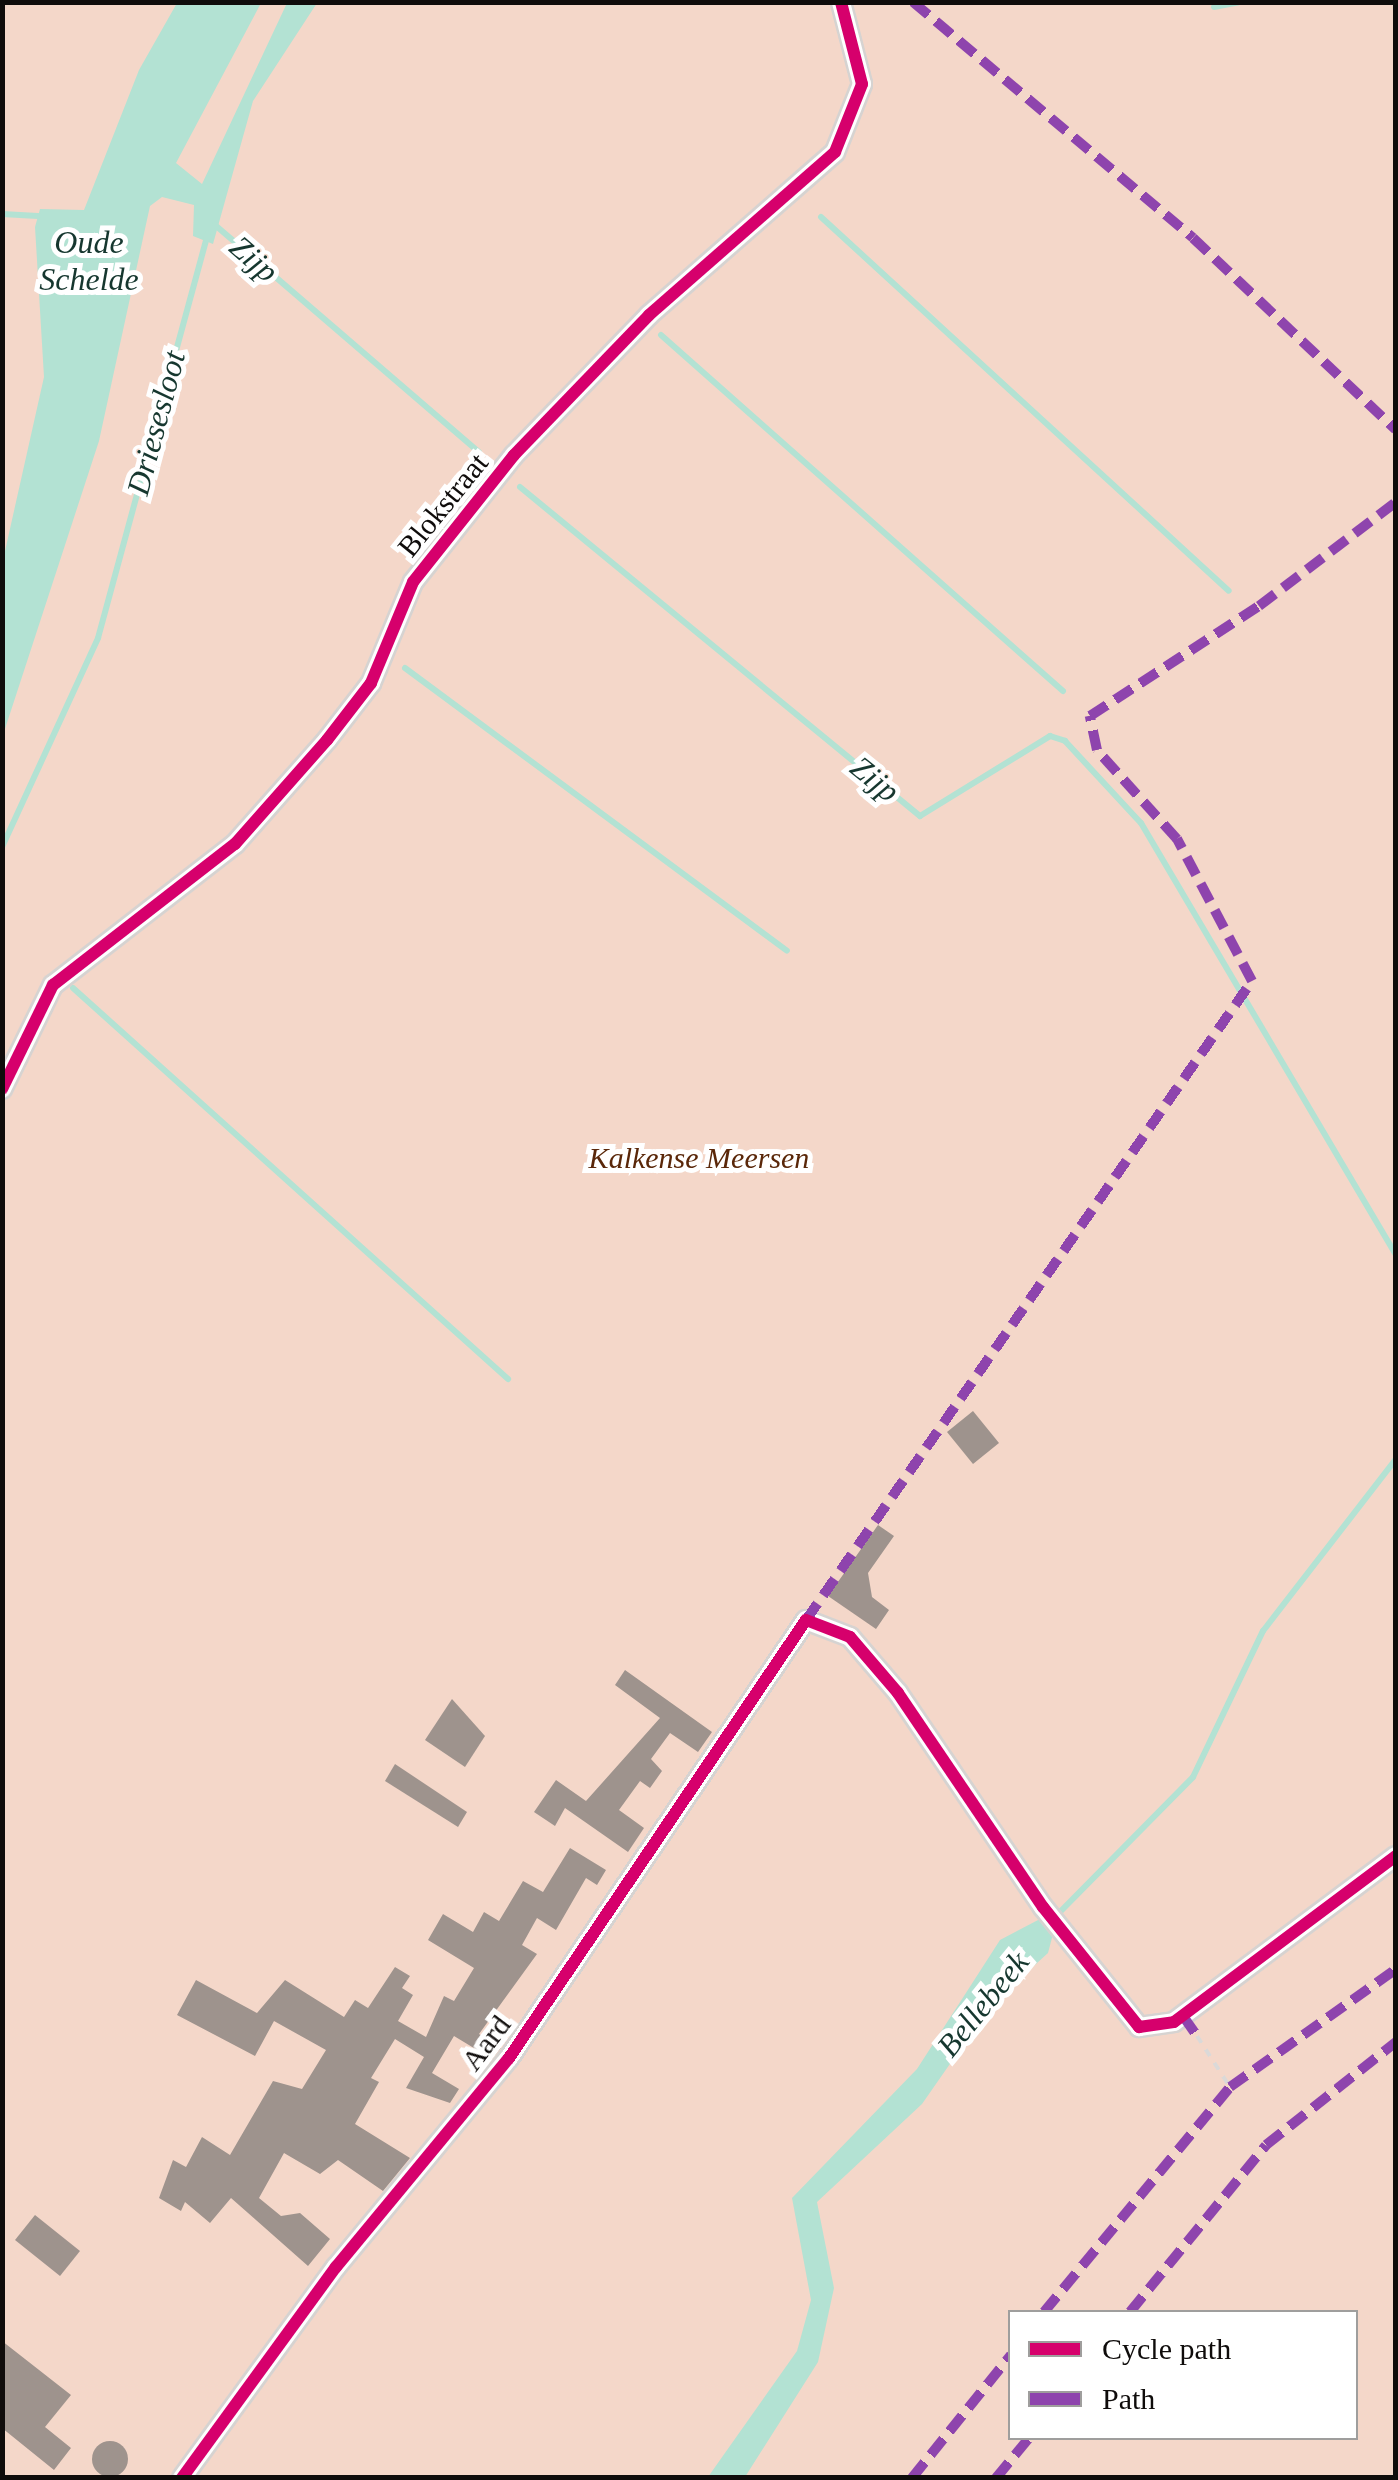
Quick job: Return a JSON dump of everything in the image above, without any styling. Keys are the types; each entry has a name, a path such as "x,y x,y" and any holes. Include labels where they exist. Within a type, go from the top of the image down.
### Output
{"street":[{"name":"Blokstraat","path":"2,1089 53,985 235,844 327,740 370,682 413,582 514,456 649,314 835,152 862,84 841,2"},
{"name":"Aard","path":"182,2478 336,2267 509,2058 806,1620 850,1636 891,1684 1043,1907 1131,2022 1155,2029 1396,1856"}],"path":[{"path":"1198,2036 1230,2087"}],"green space":[{"name":"Kalkense Meersen","path":"3,3 1395,3 1395,2477 3,2478"}],"water":[{"name":"Oude Schelde","path":"177,3 261,3 176,163 202,184 287,3 317,3 253,101 213,244 193,236 194,205 162,197 150,206 99,441 3,735 3,560 44,377 35,227 40,209 84,210 139,70"},
{"path":"1040,1919 1053,1934 1048,1953 991,2005 922,2104 817,2202 834,2288 818,2362 745,2477 708,2477 797,2351 811,2300 792,2198 917,2069 1000,1940"}],"building":[{"path":"973,1411 999,1443 973,1464 947,1432"},
{"path":"878,1525 894,1536 868,1573 872,1597 889,1610 876,1629 828,1596"},
{"path":"625,1670 712,1732 698,1752 670,1733 651,1759 662,1771 650,1788 640,1781 619,1810 644,1828 628,1852 565,1808 555,1826 534,1812 556,1780 586,1801 660,1718 615,1685"},
{"path":"452,1699 485,1736 465,1767 425,1740"},
{"path":"395,1764 467,1812 458,1827 385,1781"},
{"path":"570,1848 606,1870 597,1885 586,1878 556,1930 537,1918 522,1945 537,1954 479,2034 501,2048 492,2059 454,2036 432,2073 459,2089 450,2103 406,2088 424,2057 395,2039 371,2078 379,2082 355,2124 410,2158 383,2191 338,2160 320,2174 284,2153 259,2198 281,2216 300,2213 330,2239 308,2266 231,2198 210,2223 185,2202 181,2211 159,2198 173,2160 186,2167 202,2137 230,2155 273,2081 302,2089 326,2050 274,2021 255,2056 177,2015 196,1980 257,2013 285,1980 344,2017 355,2000 368,2008 395,1967 410,1976 402,1988 413,1995 398,2021 426,2037 444,1996 454,2001 474,1968 428,1940 443,1914 473,1932 484,1912 499,1921 523,1881 543,1892"},
{"path":"35,2215 80,2251 60,2276 15,2240"},
{"path":"2,2341 71,2395 45,2427 71,2448 54,2470 2,2428"},
{"path":"110,2441 122,2447 128,2459 122,2471 110,2477 98,2471 92,2459 98,2447"}],"waterway":[{"path":"1214,7 1239,2"},
{"path":"2,214 38,216"},
{"path":"821,217 1229,591"},
{"name":"Zijp","path":"215,225 479,452"},
{"name":"Driesesloot","path":"2,847 98,638 208,234"},
{"path":"661,335 1063,691"},
{"name":"Zijp","path":"520,487 920,816 1050,736 1065,741 1141,823 1396,1255"},
{"path":"405,668 787,951"},
{"path":"73,988 508,1379"},
{"name":"Bellebeek","path":"1054,1918 1193,1777 1263,1631 1396,1459"}],"marked path":[{"path":"913,2 1193,238 1396,430"},
{"path":"806,1620 1252,981 1177,839 1097,750 1090,716 1259,606 1396,502"},
{"path":"1046,2310 1230,2087 1396,1969"},
{"path":"1183,2016 1197,2036"},
{"path":"1132,2310 1266,2145 1396,2042"},
{"path":"912,2478 1008,2359"},
{"path":"996,2478 1027,2440"}],"cycle path":[{"path":"2,1089 53,985 235,844 327,740 371,683 413,582 514,455 649,315 835,152 862,84 841,2"},
{"path":"182,2478 336,2267 509,2058 806,1620 850,1637 898,1693 1043,1907 1139,2027 1174,2022 1396,1856"}]}
